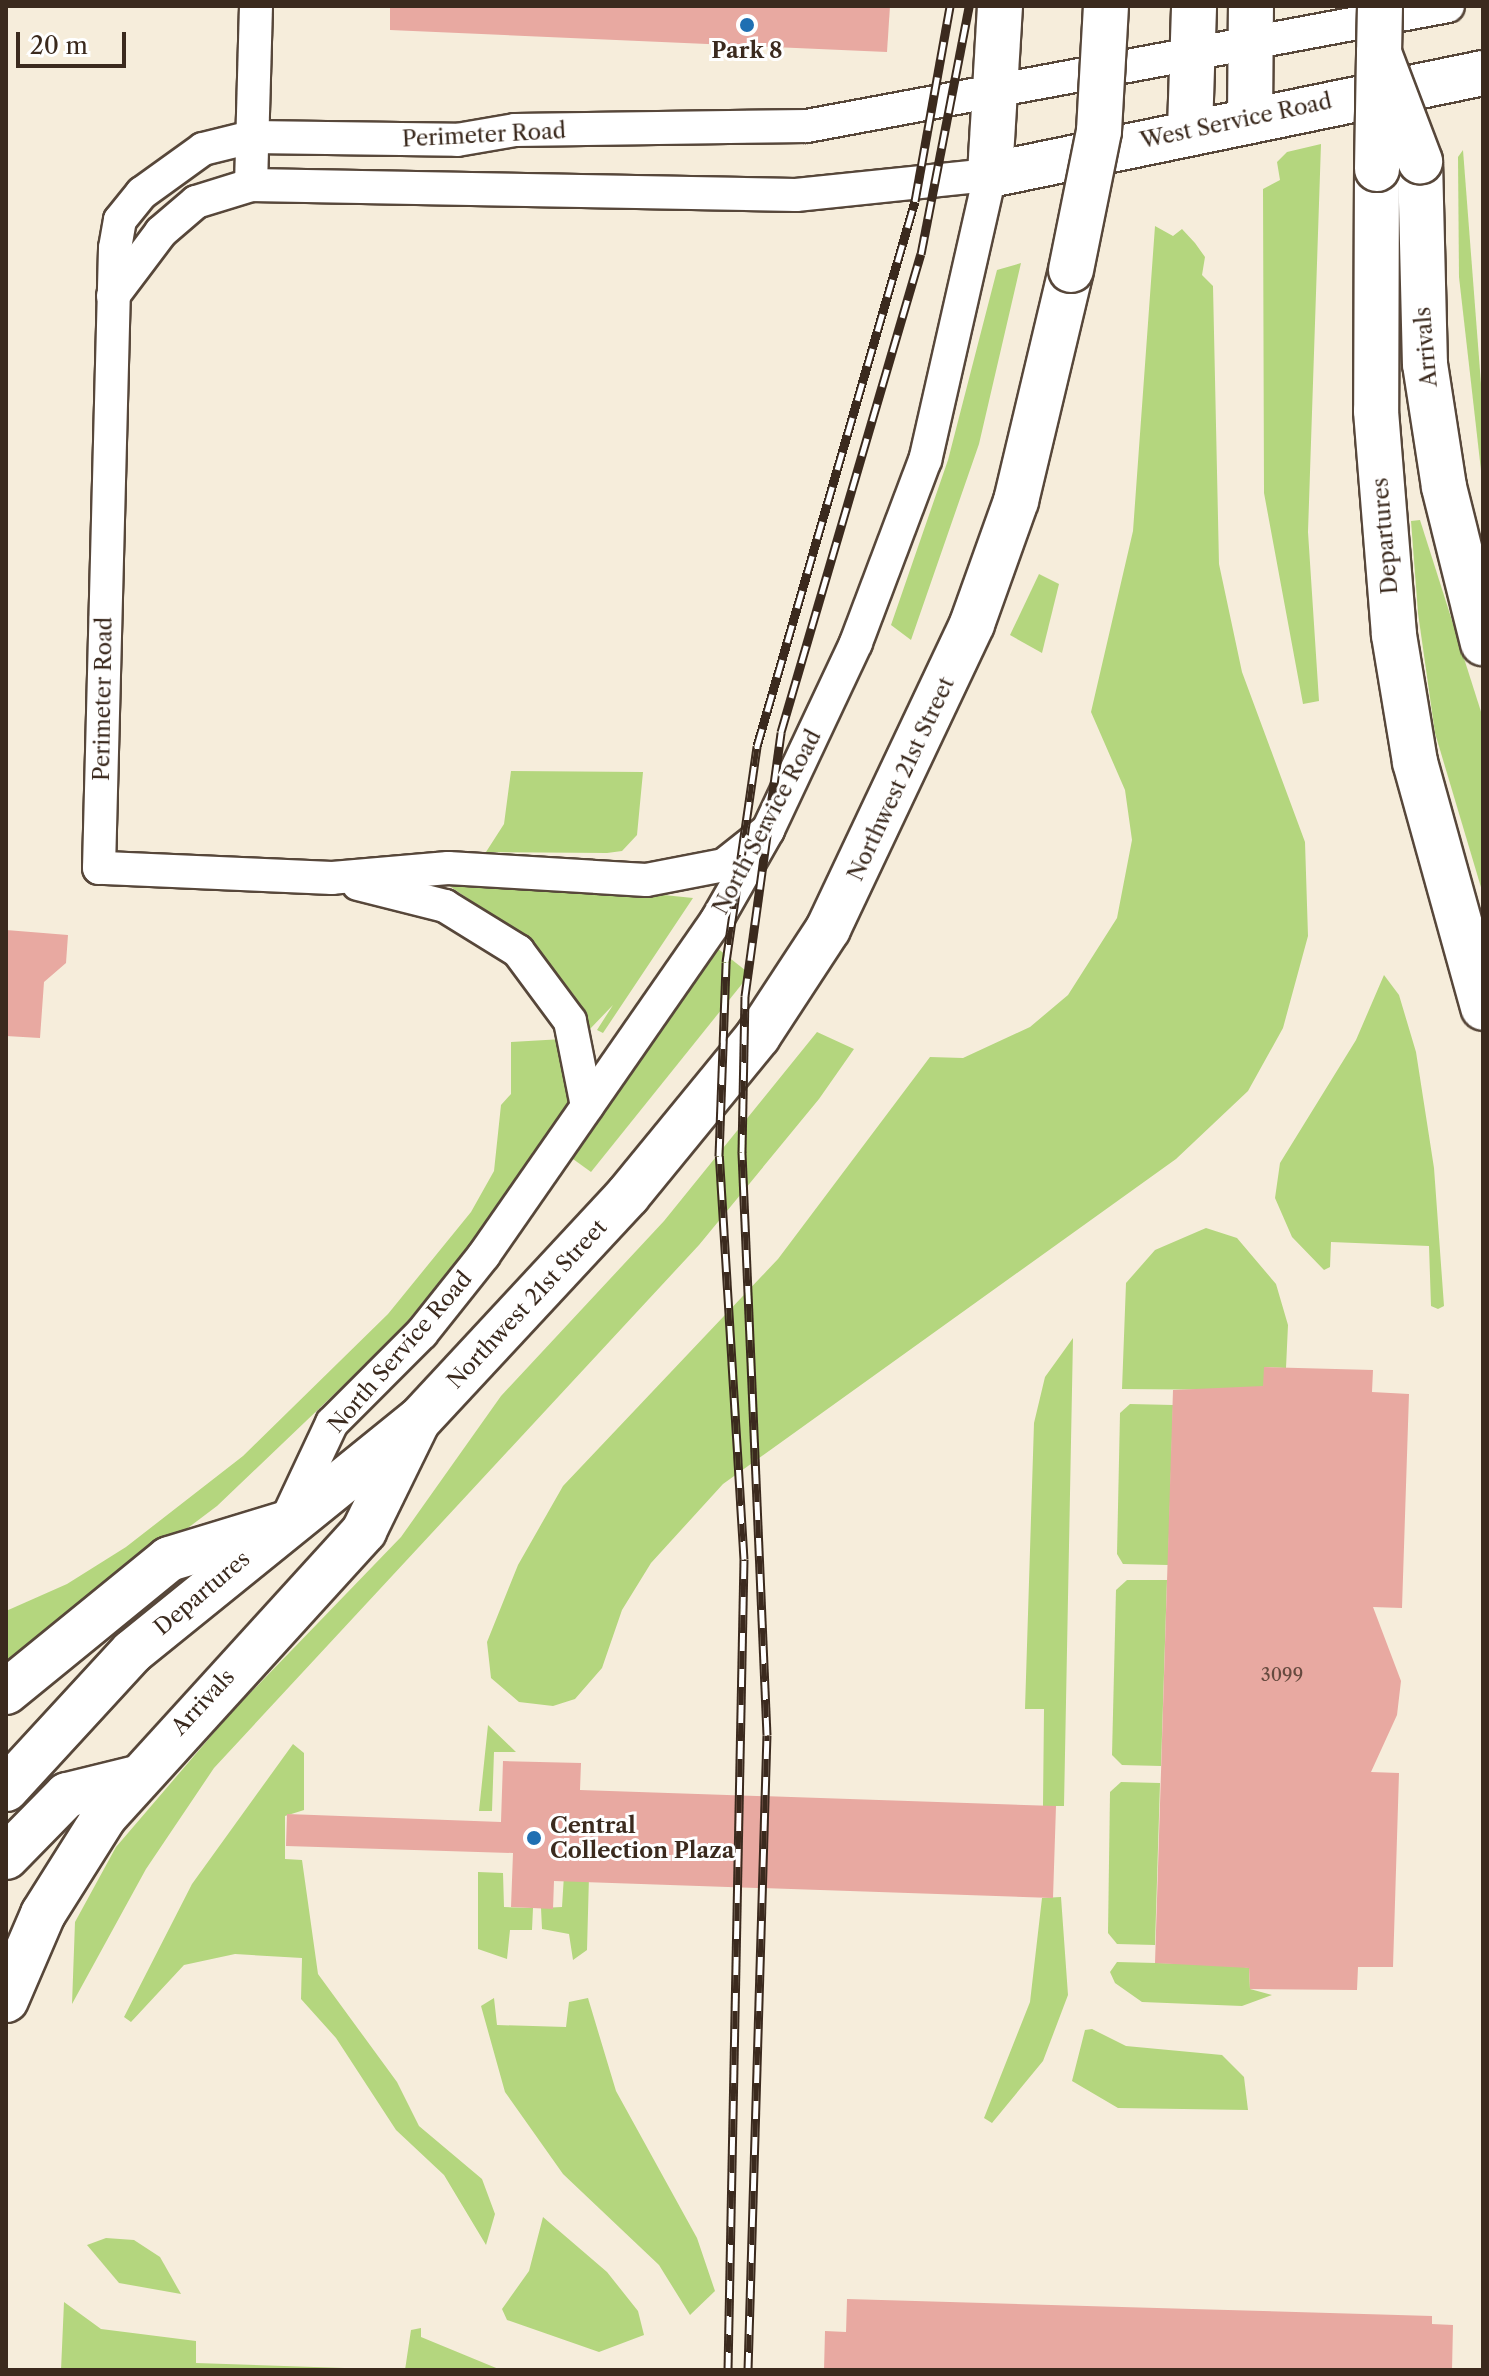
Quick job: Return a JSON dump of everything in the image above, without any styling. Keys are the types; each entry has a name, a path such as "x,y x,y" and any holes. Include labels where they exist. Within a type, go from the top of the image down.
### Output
{"main road":[{"name":"North Service Road","path":"990,175 998,95 1000,6"},
{"name":"Northwest 21st Street","path":"419,1420 713,1095 828,929 940,700 996,563 1071,270 1099,131 1106,6"},
{"path":"1190,129 1194,6"},
{"path":"1379,53 1380,6"},
{"path":"1250,117 1251,25"},
{"name":"Arrivals","path":"1379,53 1420,161 1425,364 1444,487 1483,643"},
{"name":"Departures","path":"1379,53 1375,397 1394,635 1415,762 1483,1008"},
{"name":"West Service Road","path":"990,175 1190,129 1483,73"},
{"name":"Arrivals","path":"6,2000 43,1914 132,1779 364,1531 419,1420"},
{"name":"Departures","path":"6,1789 99,1682 284,1524 419,1420"},
{"path":"6,1692 169,1559 284,1524"},
{"path":"6,1857 67,1795 132,1779"},
{"path":"6,1946 43,1914"}],"street":[{"path":"251,185 256,6"},
{"path":"998,95 1192,56 1251,25 1448,6"},
{"name":"Perimeter Road","path":"768,830 724,865 687,877 448,868 332,878 99,868 113,296 120,220 142,193 203,149 252,137 457,140 515,130 735,131 875,118 998,95"},
{"path":"113,296 161,232 196,202 251,185 796,195 990,175"},
{"name":"North Service Road","path":"284,1524 332,1423 440,1310 716,921 768,830 856,643 925,460 990,175"},
{"name":"Perimeter Road","path":"332,878 445,906 518,951 570,1021 587,1106"}],"green space":[{"path":"1321,144 1308,532 1319,701 1303,704 1264,493 1263,189 1280,180 1277,162 1287,152"},
{"path":"1463,150 1483,410 1483,488 1459,277 1458,157"},
{"path":"1155,226 1173,236 1182,229 1205,257 1202,275 1213,286 1219,564 1242,672 1305,842 1308,936 1283,1028 1248,1091 1176,1159 723,1484 651,1563 622,1610 602,1668 575,1699 553,1706 519,1702 491,1678 487,1642 518,1565 563,1486 778,1259 930,1057 963,1058 1030,1027 1068,995 1117,918 1132,840 1125,790 1091,712 1133,531"},
{"path":"1021,263 979,444 911,640 891,625 948,460 997,270"},
{"path":"1420,520 1483,718 1483,894 1435,733 1418,613 1411,521"},
{"path":"1039,574 1059,584 1042,653 1010,635"},
{"path":"511,771 643,772 637,835 622,851 607,853 486,852 504,824"},
{"path":"448,885 693,898 603,1033 597,1030 613,1005 589,1030 574,995 524,937"},
{"path":"717,948 750,974 591,1172 573,1159"},
{"path":"1384,975 1399,995 1416,1052 1434,1168 1444,1306 1438,1309 1431,1306 1429,1246 1331,1242 1330,1267 1324,1270 1292,1237 1275,1198 1280,1163 1356,1040"},
{"path":"817,1032 854,1049 819,1099 699,1245 214,1768 146,1869 72,2004 75,1922 116,1847 230,1714 401,1537 501,1396 664,1221"},
{"path":"563,1039 570,1099 564,1113 476,1239 395,1336 217,1506 6,1665 6,1611 67,1584 126,1547 243,1456 388,1314 471,1212 494,1171 501,1105 511,1094 511,1042"},
{"path":"1206,1228 1237,1238 1276,1284 1288,1325 1286,1368 1265,1367 1264,1386 1248,1390 1122,1389 1126,1283 1155,1250"},
{"path":"1073,1338 1064,1806 1043,1806 1044,1709 1025,1709 1034,1423 1045,1377"},
{"path":"1130,1404 1173,1405 1168,1565 1123,1564 1117,1554 1120,1413"},
{"path":"1127,1580 1167,1580 1161,1766 1122,1765 1112,1755 1116,1590"},
{"path":"488,1725 516,1752 494,1752 492,1811 479,1811"},
{"path":"293,1744 304,1753 304,1810 285,1816 285,1859 302,1860 318,1974 397,2082 419,2126 482,2179 495,2214 486,2245 444,2175 396,2130 336,2038 301,1999 302,1958 235,1954 184,1965 131,2022 124,2017 192,1884"},
{"path":"1121,1782 1160,1783 1155,1945 1117,1944 1108,1933 1110,1792"},
{"path":"478,1872 503,1873 504,1907 533,1908 532,1930 510,1930 507,1959 478,1949"},
{"path":"564,1875 589,1876 587,1950 573,1960 569,1934 542,1929 541,1908 562,1907"},
{"path":"1061,1897 1068,1995 1043,2061 992,2123 984,2118 1030,2002 1042,1898"},
{"path":"1117,1962 1249,1968 1250,1989 1272,1995 1242,2006 1142,2002 1115,1983 1110,1972"},
{"path":"494,1998 497,2025 566,2027 569,2002 588,1998 616,2091 697,2238 715,2291 690,2315 659,2265 563,2174 505,2092 481,2006"},
{"path":"1092,2029 1126,2046 1222,2055 1244,2077 1248,2110 1118,2108 1072,2081 1085,2030"},
{"path":"543,2217 607,2272 638,2311 644,2335 599,2352 507,2320 502,2309 529,2271"},
{"path":"106,2238 134,2240 160,2257 181,2294 119,2283 87,2245"},
{"path":"64,2302 101,2329 196,2341 196,2363 405,2370 61,2370"},
{"path":"421,2328 421,2337 501,2370 405,2370 411,2330"}],"building":[{"name":"Park 8","path":"390,6 890,6 887,52 390,30"},
{"path":"6,930 68,935 66,963 44,982 40,1038 6,1036"},
{"path":"1264,1367 1373,1370 1372,1392 1409,1394 1402,1608 1373,1607 1401,1681 1397,1715 1371,1772 1399,1773 1393,1967 1358,1967 1357,1990 1250,1989 1249,1968 1155,1963 1173,1390 1263,1386"},
{"path":"503,1761 581,1763 580,1790 1056,1806 1053,1898 554,1881 553,1909 511,1907 513,1853 286,1846 287,1814 501,1822"},
{"path":"847,2299 1432,2316 1432,2324 1453,2325 1452,2370 824,2370 825,2331 846,2332"}],"railway":[{"path":"728,2370 744,1559 719,1156 726,962 757,746 915,201 950,6"},
{"path":"748,2370 767,1735 742,1152 745,996 781,732 921,254 969,6"}],"place":[{"name":"Park 8","path":"747,25"},
{"name":"Central Collection Plaza","path":"534,1838"}]}
